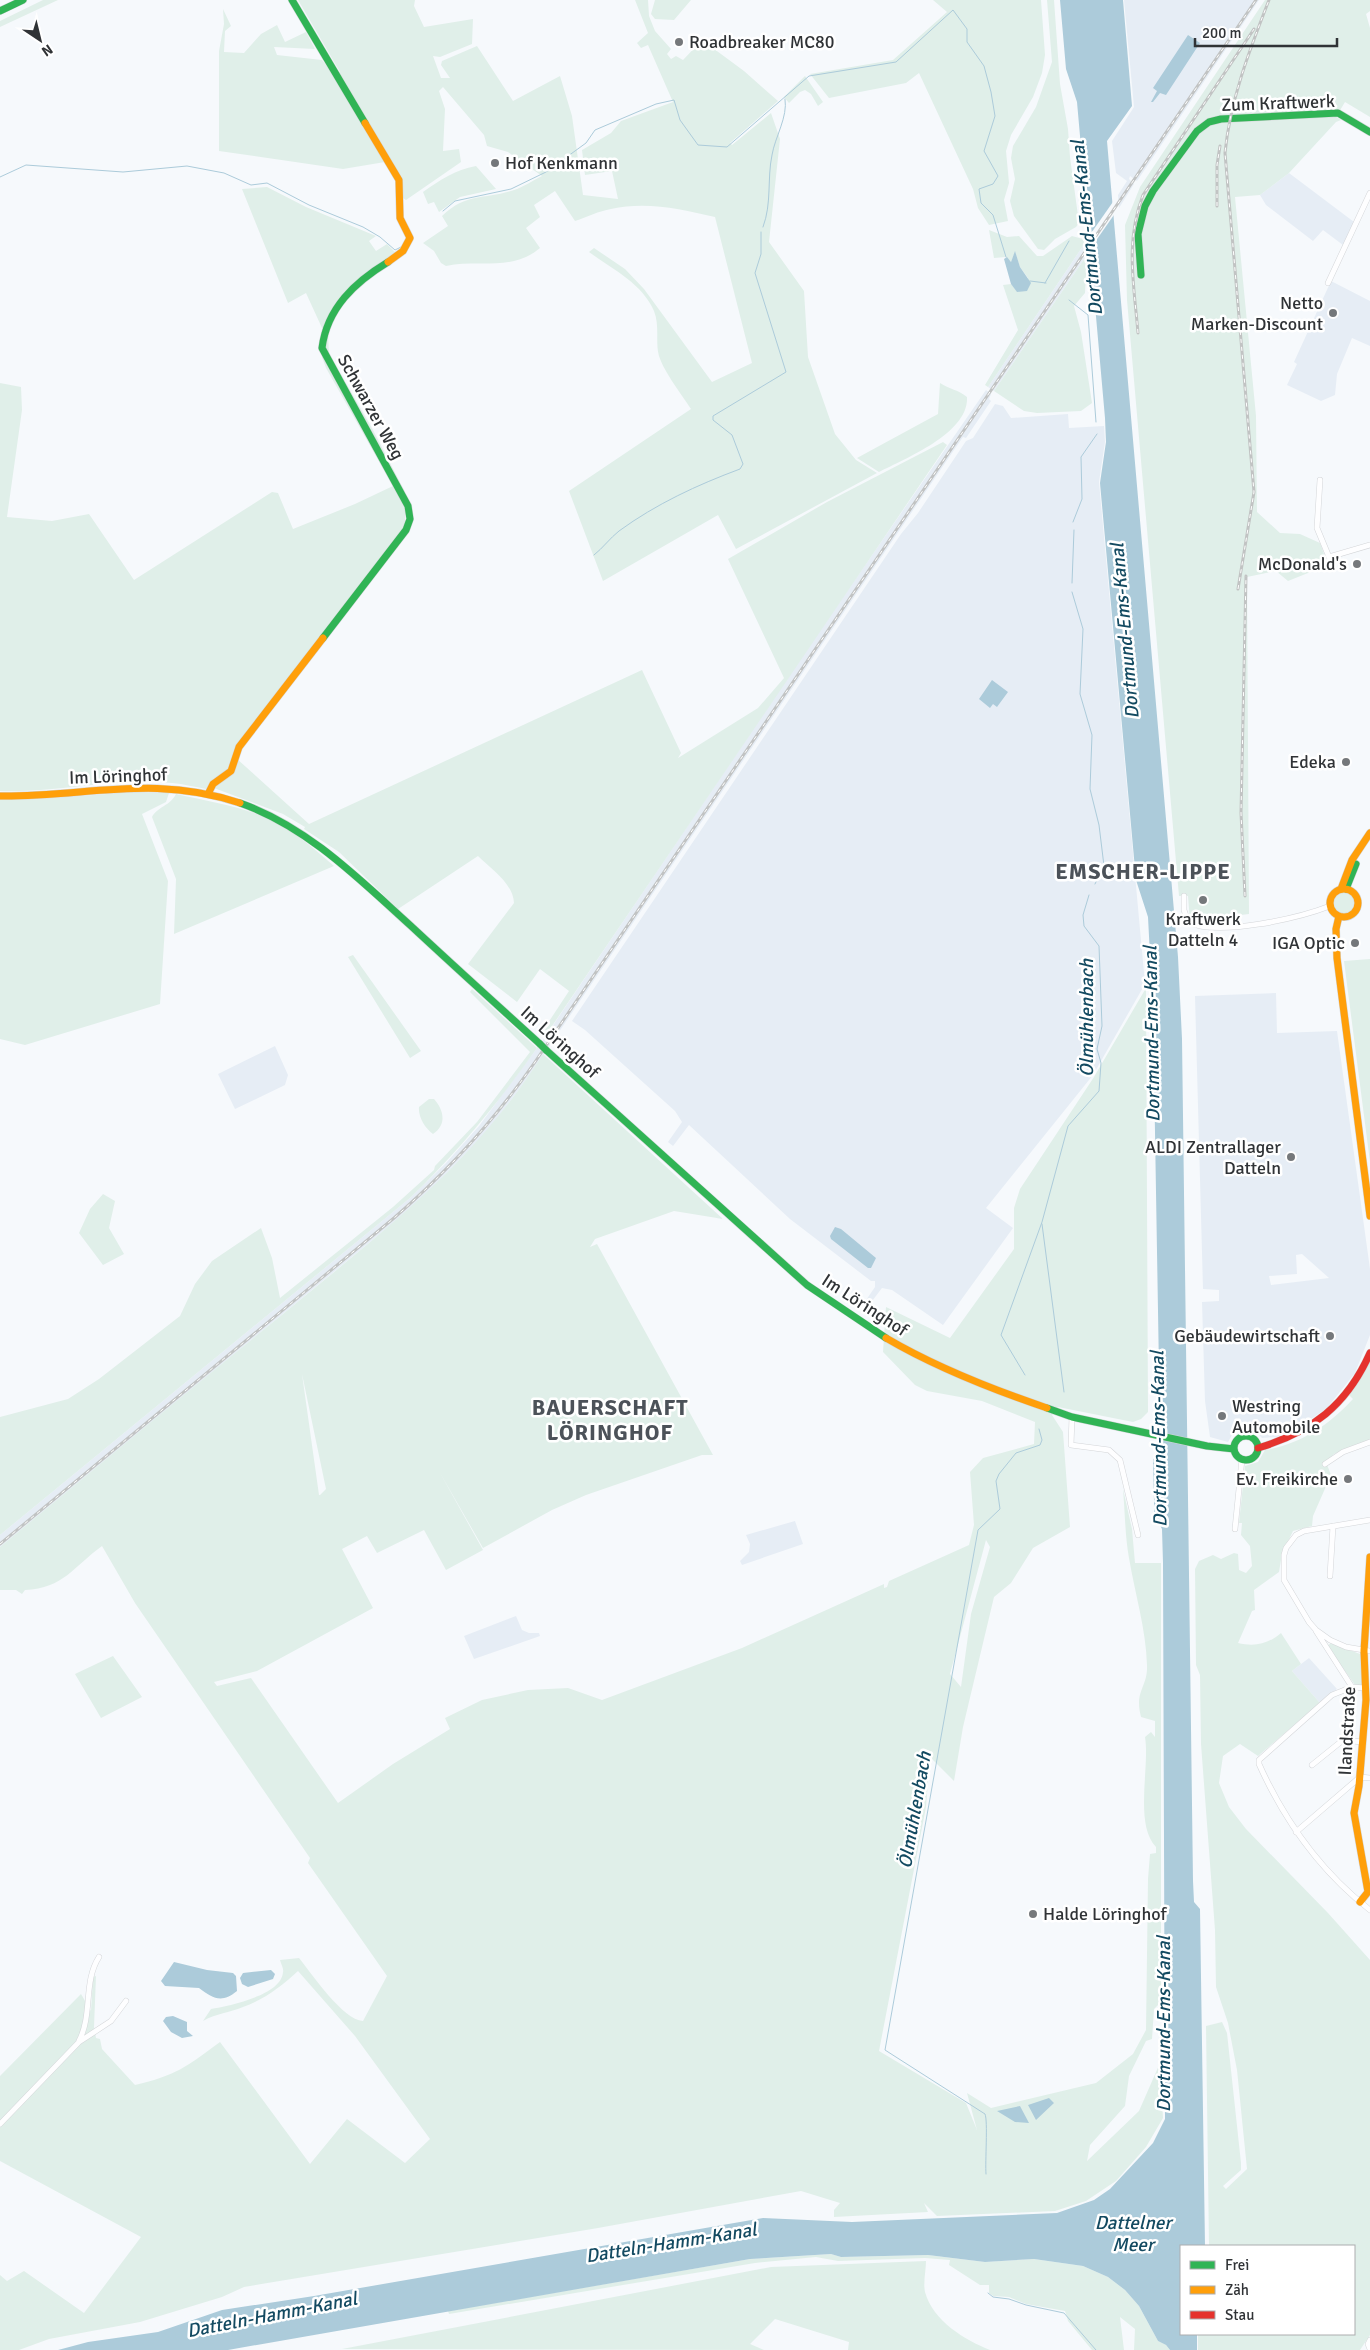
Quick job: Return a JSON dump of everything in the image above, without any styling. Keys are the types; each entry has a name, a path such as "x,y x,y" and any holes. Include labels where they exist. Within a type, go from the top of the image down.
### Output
{"street":[{"path":"0,11 23,0"},
{"name":"Schwarzer Weg","path":"208,794 213,784 231,771 239,747 406,530 410,519 408,506 322,348 325,330 353,287 369,273 404,250 410,241 400,218 399,180 292,0"},
{"name":"Zum Kraftwerk","path":"1141,275 1138,234 1145,206 1153,190 1203,125 1221,119 1338,113 1370,132"},
{"path":"1328,283 1370,193"},
{"path":"1320,480 1318,528 1330,557 1370,545"},
{"name":"Im Löringhof","path":"0,796 40,796 134,787 173,788 208,794 267,813 317,843 807,1285 848,1313 905,1349 956,1375 1003,1394 1072,1417 1194,1443 1234,1449"},
{"path":"1344,889 1352,860 1370,833"},
{"path":"1330,906 1333,894 1344,889 1356,861 1370,840"},
{"path":"1339,916 1351,915 1358,905 1354,893 1344,889"},
{"path":"1184,896 1184,910 1188,922 1198,926 1260,924 1312,913 1330,906"},
{"path":"1330,906 1339,916"},
{"path":"1339,916 1336,934 1336,958 1370,1216"},
{"path":"1257,1445 1278,1443 1316,1423 1339,1403 1356,1382 1370,1353"},
{"path":"1072,1417 1071,1445 1109,1450 1120,1460 1138,1535"},
{"path":"1243,1436 1251,1437 1257,1445 1254,1456 1242,1459 1236,1455 1234,1449 1236,1441 1243,1436"},
{"path":"1325,1464 1343,1452 1370,1442"},
{"path":"1235,1530 1242,1459"},
{"path":"1352,1687 1309,1622 1282,1575 1284,1555 1296,1536 1304,1531 1370,1520"},
{"path":"1330,1576 1333,1526"},
{"name":"Ilandstraße","path":"1360,1902 1368,1892 1354,1813 1360,1777 1370,1557"},
{"path":"1316,1630 1338,1644 1367,1651"},
{"path":"1365,1688 1352,1687 1332,1695 1259,1760 1269,1785 1296,1832 1326,1870 1370,1910"},
{"path":"1312,1765 1343,1740 1362,1742"},
{"path":"1296,1832 1360,1777 1370,1778"},
{"path":"79,2042 87,2021 92,1967 99,1957"},
{"path":"0,2124 79,2042 112,2021 126,2001"},
{"path":"1370,2340 1368,2344 1370,2349"}],"shaded area":[{"path":"43,0 58,0 0,27 0,21"},
{"path":"298,0 415,0 414,6 424,27 473,19 472,44 440,57 433,56 441,78 450,78 441,65 442,61 477,46 513,101 560,76 572,116 583,195 618,199 612,171 585,175 582,150 611,133 621,121 673,102 648,45 641,48 637,43 648,33 635,0 648,0 649,16 655,31 671,49 667,54 671,59 676,56 683,60 702,40 744,71 778,101 730,143 732,145 771,113 780,139 769,242 804,291 808,357 835,434 856,460 877,473 736,549 718,515 603,581 569,491 691,409 661,362 658,351 656,317 649,301 626,277 589,252 594,248 625,269 644,289 712,382 752,363 715,217 663,207 637,206 606,210 575,221 555,191 534,205 540,217 526,228 540,248 518,260 446,266 441,263 434,251 423,243 448,226 442,216 460,203 514,190 542,176 508,152 487,146 484,135 443,87 439,91 445,109 443,151 459,149 461,162 406,200 403,198 402,177 391,161 343,169 219,151 219,51 224,24 223,9 231,26 225,31 224,52 244,53 261,34 277,25 285,42 306,32 315,49 274,47 277,55 322,60 332,72 340,72"},
{"path":"655,0 691,0 674,20 655,19 651,14"},
{"path":"933,0 1041,0 1045,55 1042,73 1033,97 1011,135 1006,151 1009,183 1004,200 1008,221 989,225 978,208 973,189 919,73 906,83 829,98 810,74 893,60 947,12"},
{"path":"1047,0 1054,0 1060,84 1068,129 1079,223 1076,227 1055,239 1044,250 1038,249 1014,216 1010,201 1015,179 1011,158 1013,146 1036,107 1052,62"},
{"path":"1124,0 1259,0 1137,181 1130,176 1129,179 1134,184 1119,208 1118,195 1127,181 1116,173 1112,141 1134,107"},
{"path":"1265,0 1370,0 1370,11 1366,14 1370,28 1370,117 1345,102 1336,117 1341,120 1336,122 1289,173 1260,195 1235,197 1256,416 1257,512 1280,533 1300,534 1320,543 1327,562 1308,573 1288,581 1276,571 1247,577 1249,914 1190,921 1188,896 1179,896 1127,300 1125,225 1140,187"},
{"path":"805,76 823,102 818,106 811,94 805,90 800,92 789,103 784,97"},
{"path":"476,166 496,189 460,197 439,212 434,202 428,204 423,192 448,176"},
{"path":"1289,173 1354,222 1343,245 1323,230 1313,241 1266,205 1260,195"},
{"path":"267,187 306,207 376,236 369,241 376,251 387,244 396,253 360,278 325,327 322,328 306,293 288,303 242,189"},
{"path":"989,230 1007,237 1019,236 1037,256 1043,256 1072,236 1083,239 1085,243 988,387 985,385 1018,330 1003,285 1011,284 1018,292 1028,278 1020,267 1015,252 1011,262 1006,257 994,258"},
{"path":"1085,243 1087,255 994,391 988,387"},
{"path":"1087,255 1085,293 1074,306 1081,332 1092,403 1081,411 1037,413 1024,411 994,391"},
{"path":"1331,281 1370,301 1370,346 1352,338 1337,374 1335,395 1321,401 1287,385 1297,364 1294,362"},
{"path":"328,333 329,354 373,430 405,492 405,527 234,750 227,771 213,779 206,789 176,783 129,782 43,790 0,791 0,383 21,387 22,410 7,517 52,521 89,514 134,580 272,492 278,493 293,529 355,504 393,486 326,368 322,357"},
{"path":"940,383 967,397 965,410 958,422 947,433 919,452 879,472 857,458 938,414"},
{"path":"986,390 991,394 989,399 991,401 966,438 963,437 954,450 527,1079 486,1133 415,1205 0,1547 0,1535 410,1198 446,1163 479,1126 543,1040 810,645"},
{"name":"Kraftwerk Datteln 4","path":"995,404 1003,406 1011,418 1068,414 1069,428 1104,426 1105,442 1099,482 1145,984 1093,1075 986,1208 1013,1228 943,1325 892,1290 882,1288 866,1309 862,1306 875,1287 875,1281 871,1281 790,1219 689,1125 673,1146 668,1142 682,1122 675,1111 585,1030 572,1021 901,534 918,513 966,441 973,438"},
{"path":"943,442 947,445 548,1032 544,1029 569,991 540,969 517,1002 468,964 514,903 513,896 506,883 478,856 398,909 339,852 304,829 305,827 283,814 214,788 230,774 236,758 309,824 642,670 681,753 678,758 758,708 784,678 728,559 827,502"},
{"path":"134,792 169,793 166,802 142,814 168,881 160,1004 25,1045 0,1039 0,800"},
{"path":"176,794 235,807 278,823 295,834 334,866 174,934 176,879 152,817"},
{"path":"1345,892 1355,899 1356,903 1349,913 1345,914 1335,907 1334,903 1341,893"},
{"path":"353,955 421,1051 410,1058 348,957"},
{"path":"1370,959 1370,1162 1344,961"},
{"path":"1146,988 1148,1412 1141,1419 1133,1422 1058,1407 1052,1415 1063,1432 1070,1527 1033,1548 1011,1583 994,1597 963,1727 954,1781 930,1757 926,1807 879,2051 966,2103 977,2130 967,2093 991,2108 1096,2083 1133,2054 1146,2030 1148,1879 1150,1854 1156,1853 1156,1847 1149,1837 1144,1810 1145,1737 1151,1732 1155,1737 1155,1721 1141,1717 1139,1708 1140,1695 1146,1679 1147,1665 1142,1625 1128,1550 1123,1489 1132,1529 1135,1563 1161,1563 1161,2002 1154,2009 1152,2039 1146,2041 1129,2076 1125,2106 1090,2145 1087,2161 1139,2111 1160,2063 1163,2118 1146,2147 1116,2181 1086,2201 1055,2211 937,2216 924,2203 928,2212 834,2217 834,2210 840,2203 801,2191 598,2228 244,2287 222,2297 140,2322 49,2339 19,2350 0,2350 0,2275 7,2281 24,2271 84,2313 141,2237 0,2161 0,2076 81,1994 91,2011 93,1977 96,1976 94,2027 96,2038 100,2039 102,2049 135,2085 171,2074 199,2058 220,2042 310,2164 347,2119 405,2163 430,2139 355,2036 298,1971 279,1987 259,2000 203,2021 211,2009 253,1998 274,1987 280,1980 283,1972 280,1960 299,1958 337,2005 355,2019 363,2021 387,1976 308,1863 310,1858 135,1603 102,1546 59,1581 25,1590 22,1594 16,1590 0,1590 0,1547 356,1254 424,1195 487,1130 516,1094 543,1054 723,1219 674,1211 595,1239 590,1247 597,1244 713,1455 702,1455 586,1495 552,1510 483,1548 439,1471 483,1550 446,1570 424,1530 377,1553 367,1536 342,1549 373,1608 257,1671 214,1682 217,1686 251,1678 338,1803 393,1764 450,1729 445,1718 482,1700 528,1690 568,1688 602,1700 742,1648 884,1584 884,1588 887,1587 889,1581 969,1545 974,1525 970,1472 983,1458 1034,1444 1035,1422 982,1401 927,1391 915,1385 883,1352 886,1307 950,1338 1014,1249 1014,1208 1020,1189 1094,1077","holes":["302,1374 326,1489 320,1495 319,1495","986,1540 990,1547 971,1614 961,1687 950,1674"]},
{"path":"472,989 537,1048 508,1088 461,1145 410,1198 0,1535 0,1417 68,1399 99,1379 180,1316 195,1284 212,1261 261,1228 272,1258 280,1298 393,1207 434,1170 435,1166 477,1122 530,1052 470,992"},
{"path":"1276,993 1277,1033 1337,1031 1370,1269 1370,1335 1355,1373 1327,1408 1308,1421 1277,1437 1262,1438 1254,1430 1244,1429 1232,1435 1228,1442 1210,1437 1205,1401 1202,1302 1219,1301 1219,1290 1203,1289 1195,996","holes":["1302,1254 1329,1278 1271,1285 1269,1276 1297,1274 1296,1255"]},
{"path":"275,1046 288,1075 285,1085 235,1109 218,1074"},
{"path":"429,1099 434,1099 443,1117 440,1126 433,1134 427,1129 419,1111 419,1107"},
{"path":"103,1194 115,1201 109,1228 124,1254 103,1265 79,1233 90,1209"},
{"path":"1370,1355 1370,1440 1334,1454 1326,1462 1331,1475 1313,1516 1312,1526 1293,1531 1282,1554 1279,1572 1254,1590 1255,1610 1252,1611 1238,1643 1261,1644 1281,1633 1301,1664 1292,1671 1320,1703 1258,1756 1240,1744 1223,1756 1219,1783 1229,1807 1246,1829 1328,1913 1370,1960 1370,2335 1360,2350 1198,2350 1198,2335 1355,2335 1355,2245 1209,2245 1206,2026 1222,2022 1227,2033 1241,2163 1241,2170 1223,2186 1226,2189 1247,2169 1237,2070 1228,2023 1216,1987 1215,1930 1201,1744 1200,1675 1196,1665 1195,1569 1199,1561 1213,1555 1221,1559 1234,1553 1238,1554 1239,1570 1246,1573 1252,1566 1250,1546 1241,1535 1242,1523 1239,1523 1245,1466 1258,1462 1265,1450 1291,1443 1314,1432 1353,1399 1348,1394"},
{"path":"795,1521 803,1544 742,1565 740,1561 749,1552 750,1544 746,1535"},
{"path":"516,1616 522,1630 529,1633 539,1633 540,1636 474,1659 464,1636"},
{"path":"1331,1643 1360,1654 1363,1685 1355,1685 1327,1646"},
{"path":"113,1656 142,1697 101,1718 75,1674"},
{"path":"1309,1658 1337,1689 1320,1703 1292,1671"},
{"path":"831,2254 841,2257 928,2255 985,2262 1034,2259 1083,2266 1108,2277 1125,2290 1139,2306 1158,2341 1166,2345 1170,2350 1134,2350 1135,2329 1120,2317 1124,2350 1092,2350 1068,2321 1065,2311 1026,2304 1009,2297 993,2296 989,2293 989,2285 980,2285 949,2265 950,2260 925,2258 838,2261 816,2257 755,2263 449,2314 448,2311 750,2259"},
{"path":"926,2261 925,2292 935,2312 961,2335 990,2350 848,2350 849,2342 775,2319 750,2344 764,2350 342,2349 771,2267"}],"water":[{"name":"Dattelner Meer","path":"1060,0 1123,0 1132,106 1107,141 1178,957 1182,1039 1193,1881 1194,1902 1200,1909 1205,2245 1180,2245 1180,2335 1197,2335 1197,2350 1170,2350 1166,2345 1158,2341 1139,2306 1125,2290 1108,2277 1083,2266 1034,2259 985,2262 928,2255 841,2257 831,2254 750,2259 228,2350 58,2350 88,2342 158,2332 222,2310 314,2296 763,2218 852,2222 1057,2213 1094,2200 1110,2189 1153,2143 1165,2119 1163,1563 1162,1529 1154,1514 1153,1460 1160,1448 1160,1430 1153,1013 1148,917 1136,880 1100,483 1106,442 1105,418 1077,102 1066,69"},
{"path":"1188,35 1200,43 1166,95 1160,93 1151,102 1157,91 1153,88"},
{"path":"1015,251 1020,267 1031,283 1027,291 1017,292 1011,284 1004,259 1007,257 1011,262"},
{"path":"992,680 1008,692 997,707 993,704 990,708 979,699"},
{"path":"835,1227 841,1229 876,1258 871,1268 868,1268 831,1239 830,1236"},
{"path":"174,1962 207,1970 233,1973 236,1976 237,1991 226,1997 217,1998 199,1988 165,1986 161,1981"},
{"path":"271,1970 275,1974 273,1979 248,1987 242,1984 240,1978 243,1973"},
{"path":"173,2016 187,2022 187,2031 193,2036 182,2038 171,2032 163,2021 166,2017"},
{"path":"1049,2098 1054,2103 1036,2120 1028,2105"},
{"path":"1020,2106 1029,2123 1015,2122 997,2111"}],"pier":[{"path":"1115,199 1116,212 1088,252 1087,239"}],"waterway":[{"path":"443,211 455,201 511,189 546,172 586,143 595,130 656,104 674,100 680,120 698,145 727,147 809,76 896,62 953,10 967,29 967,42 984,66 991,92 995,116 984,151 998,176 993,184 979,189 981,203 993,215 1006,257"},
{"path":"763,227 768,209 772,155 785,113 785,99"},
{"path":"0,177 26,165 123,172 187,166 224,173 251,185 267,183 309,205 363,227 380,237 395,250 401,247"},
{"path":"594,555 619,531 647,512 708,482 740,469 743,464 732,435 713,420 713,416 786,372 755,273 761,254 761,232"},
{"name":"Dortmund-Ems-Kanal","path":"1045,283 1069,241"},
{"name":"Ölmühlenbach","path":"1030,281 1046,283"},
{"name":"Ölmühlenbach","path":"1069,300 1088,315 1096,422"},
{"name":"Ölmühlenbach","path":"1073,522 1082,499 1081,457 1097,434"},
{"name":"Ölmühlenbach","path":"1072,583 1074,530"},
{"name":"Ölmühlenbach","path":"1072,592 1083,629 1080,694 1092,735 1090,789 1099,825 1104,866 1095,884"},
{"name":"Ölmühlenbach","path":"1025,1375 1001,1335 1042,1222 1068,1126 1099,1091 1101,1063 1097,1049 1102,1026 1099,946 1084,926 1083,915 1089,895"},
{"name":"Ölmühlenbach","path":"1042,1224 1064,1392"},
{"name":"Ölmühlenbach","path":"986,2174 985,2114 885,2050 978,1530 1000,1509 996,1481 999,1474 1016,1453 1040,1445 1042,1440 1039,1429"},
{"name":"Ölmühlenbach","path":"988,2293 993,2297 1009,2299 1026,2305 1064,2313 1096,2350"}],"railway":[{"path":"0,1544 394,1218 452,1164 487,1125 535,1062 1256,0"},
{"path":"1238,589 1254,492 1225,153 1236,94 1269,0"},
{"path":"1138,333 1132,246 1137,212 1143,195 1254,29"},
{"path":"1217,206 1217,165 1220,146"},
{"path":"1245,896 1241,813 1246,576"}],"traffic: fast":[{"path":"0,11 23,0"},
{"path":"292,0 365,123"},
{"path":"1141,275 1138,234 1145,206 1153,191 1197,131 1209,122 1221,119 1338,113 1370,132"},
{"path":"323,638 406,530 410,519 408,506 322,348 325,334 336,308 364,278 388,262"},
{"path":"240,803 265,813 288,826 332,856 372,890 540,1044"},
{"path":"1346,889 1356,864"},
{"path":"540,1044 546,1050"},
{"path":"546,1050 807,1285 886,1338"},
{"path":"1047,1408 1072,1417 1207,1446 1234,1449"},
{"path":"1246,1436 1251,1437 1257,1443 1258,1448 1257,1453 1251,1459 1246,1460 1241,1459 1235,1453 1234,1448 1235,1443 1241,1437 1246,1436"}],"traffic: slow":[{"path":"365,123 399,180 400,218 410,238 403,251 388,262"},
{"path":"208,794 213,784 231,771 239,747 323,638"},
{"path":"0,796 149,788 208,794 240,803"},
{"path":"1341,889 1352,860 1370,833"},
{"path":"1344,889 1354,893 1358,903 1354,913 1344,917 1334,913 1330,903 1334,893 1344,889"},
{"path":"1339,916 1336,929 1337,958 1370,1216"},
{"path":"886,1338 925,1359 965,1377 1047,1408"},
{"path":"1360,1902 1368,1892 1354,1813 1359,1786 1366,1700 1364,1651 1370,1557"}],"traffic: jam":[{"path":"1258,1448 1295,1434 1326,1414 1350,1388 1370,1353"}],"place":[{"name":"Roadbreaker MC80","path":"679,42"},
{"name":"Hof Kenkmann","path":"495,163"},
{"name":"Netto Marken-Discount","path":"1333,313"},
{"name":"McDonald's","path":"1357,564"},
{"name":"Edeka","path":"1346,762"},
{"name":"Kraftwerk Datteln 4","path":"1203,900"},
{"name":"IGA Optic","path":"1355,943"},
{"name":"ALDI Zentrallager Datteln","path":"1291,1157"},
{"name":"Gebäudewirtschaft","path":"1330,1336"},
{"name":"Westring Automobile","path":"1222,1416"},
{"name":"Ev. Freikirche","path":"1348,1479"},
{"name":"Halde Löringhof","path":"1033,1914"}],"district":[{"name":"EMSCHER-LIPPE","path":"1143,871"},
{"name":"BAUERSCHAFT LÖRINGHOF","path":"610,1420"}],"water label":[{"name":"Datteln-Hamm-Kanal","path":"671,2243"},
{"name":"Datteln-Hamm-Kanal","path":"272,2315"}]}
